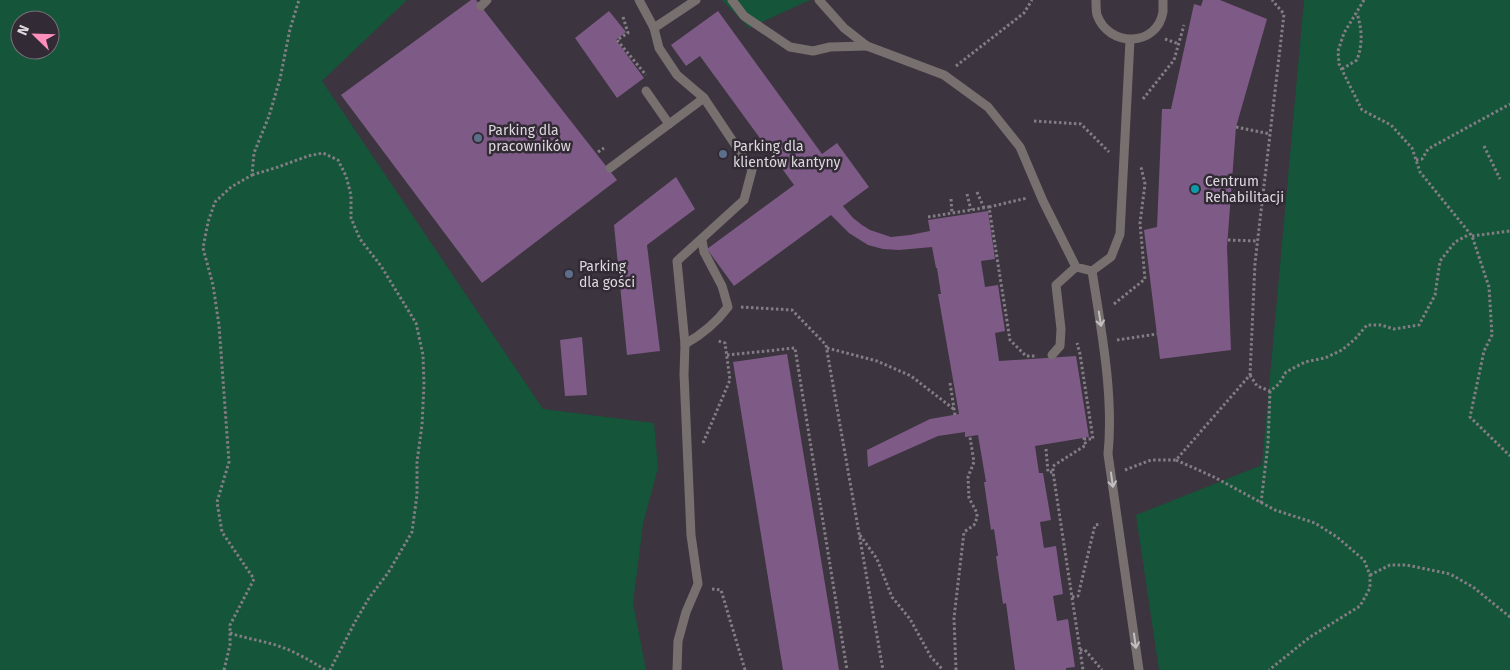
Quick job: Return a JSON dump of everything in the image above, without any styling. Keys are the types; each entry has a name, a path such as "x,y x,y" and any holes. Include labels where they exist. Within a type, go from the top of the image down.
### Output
{"lane":[{"path":"639,0 654,28 659,48 677,75 704,98 752,170 744,200 677,261 686,344 684,374 690,521 698,584 686,612 678,641 677,670"},
{"path":"654,28 696,0"},
{"path":"732,0 744,16 790,47 814,50 830,47 867,46"},
{"path":"819,0 844,28 867,46 944,76 988,107 1020,147 1043,201 1076,267 1092,271"},
{"path":"1096,0 1096,14 1103,27 1115,37 1130,40 1145,36 1156,26 1163,13 1163,0"},
{"path":"1092,271 1111,257 1120,234 1130,40"},
{"path":"646,91 669,124"},
{"path":"610,168 704,98"},
{"path":"686,344 704,334 728,307 722,286 704,252 702,240"},
{"path":"1052,355 1060,346 1062,329 1056,285 1076,267"},
{"path":"1092,271 1103,342 1110,431 1108,454 1139,670"}],"path":[{"path":"252,175 254,153 269,116 280,79 290,29 299,0"},
{"path":"956,66 1024,13 1032,0"},
{"path":"1270,391 1257,386 1250,375 1255,263 1284,14 1272,0"},
{"path":"1364,0 1344,33 1338,51 1339,64 1362,110 1391,125 1412,148 1420,172 1471,235 1488,287 1492,335 1482,358 1470,417 1510,456"},
{"path":"1342,69 1357,60 1361,48 1362,38 1357,12"},
{"path":"624,17 628,32 617,40 651,81"},
{"path":"1142,102 1142,99 1174,60 1184,25"},
{"path":"1160,37 1179,44"},
{"path":"1416,160 1422,159 1428,149 1510,104"},
{"path":"1034,121 1081,124 1111,154 1139,159 1145,184 1140,223 1145,279 1114,302 1112,307"},
{"path":"1236,127 1270,134"},
{"path":"1484,146 1500,179"},
{"path":"598,152 604,148"},
{"path":"224,670 230,645 230,625 254,579 222,532 217,502 229,462 219,325 213,285 203,248 208,222 215,202 231,187 252,175 308,156 323,153 338,160 346,176 351,195 351,218 360,239 381,266 416,323 423,355 424,384 422,425 417,462 417,496 412,532 388,573 354,622 330,670"},
{"path":"976,192 984,208"},
{"path":"967,194 971,210"},
{"path":"928,217 984,208 1032,197"},
{"path":"950,199 952,213"},
{"path":"989,207 1010,340 1026,356 1052,355"},
{"path":"1260,502 1270,391 1279,384 1286,372 1305,362 1325,358 1342,350 1355,339 1366,325 1381,325 1394,329 1419,325 1435,295 1440,261 1454,242 1471,235 1510,231"},
{"path":"1228,240 1257,242"},
{"path":"728,307 792,310 827,348 877,361 911,376 955,412 950,383"},
{"path":"1115,337 1115,340 1157,334"},
{"path":"1075,337 1080,354 1093,439 1084,440 1086,445 1053,466 1053,472 1083,670"},
{"path":"701,449 730,380 726,343"},
{"path":"727,355 795,348 848,670"},
{"path":"827,348 883,670"},
{"path":"1176,460 1250,375"},
{"path":"956,670 954,618 964,532 974,525 977,518 977,513 969,498 968,477 974,462 970,438"},
{"path":"1046,449 1048,472 1053,472"},
{"path":"1119,473 1151,460 1176,460 1214,477 1275,510 1315,523 1337,537 1364,560 1370,576 1370,588 1360,606 1310,637 1269,670"},
{"path":"1072,597 1078,596 1095,525 1101,524"},
{"path":"859,534 877,559 892,597 910,620 931,657 943,670"},
{"path":"1370,576 1390,565 1406,565 1450,574 1473,586 1510,617"},
{"path":"706,589 721,590 745,670"},
{"path":"230,633 254,641 273,644 298,654 326,670"},
{"path":"1080,650 1085,650 1102,670"}],"green space":[{"path":"0,0 407,0 322,81 543,409 654,423 658,468 643,524 633,603 646,670 0,670"},
{"path":"722,0 810,0 749,28"},
{"path":"1304,0 1510,0 1510,670 1159,670 1136,515 1262,465"}],"building":[{"name":"Parking dla pracowników","path":"471,0 476,0 617,180 482,283 341,95"},
{"name":"Centrum Rehabilitacji","path":"1203,0 1220,0 1267,19 1236,127 1227,247 1231,350 1160,359 1144,230 1157,227 1162,109 1171,109 1194,4 1201,6"},
{"path":"609,11 626,32 616,40 644,78 617,98 575,38"},
{"path":"718,11 822,154 837,143 869,187 843,206 862,225 870,230 891,237 910,235 930,231 928,220 988,211 995,259 981,261 985,287 998,285 1005,331 995,333 999,361 1076,356 1089,437 1035,446 1039,473 1043,473 1051,520 1040,522 1044,548 1056,546 1063,594 1053,596 1057,621 1068,619 1075,667 1066,668 1066,670 1015,670 1006,603 1003,604 994,529 991,530 984,482 986,482 978,435 965,437 965,432 938,436 868,467 867,450 930,419 959,414 938,294 941,294 937,268 932,247 899,250 883,249 868,245 849,233 831,215 734,286 707,249 794,185 700,56 686,66 671,45"},
{"path":"676,177 695,209 647,245 660,351 627,355 614,225"},
{"path":"582,337 587,395 565,396 560,340"},
{"path":"787,354 839,670 783,670 733,362"}],"place":[{"name":"Parking dla pracowników","path":"478,138"},
{"name":"Parking dla klientów kantyny","path":"723,154"},
{"name":"Centrum Rehabilitacji","path":"1195,189"},
{"name":"Parking dla gości","path":"569,274"}]}
